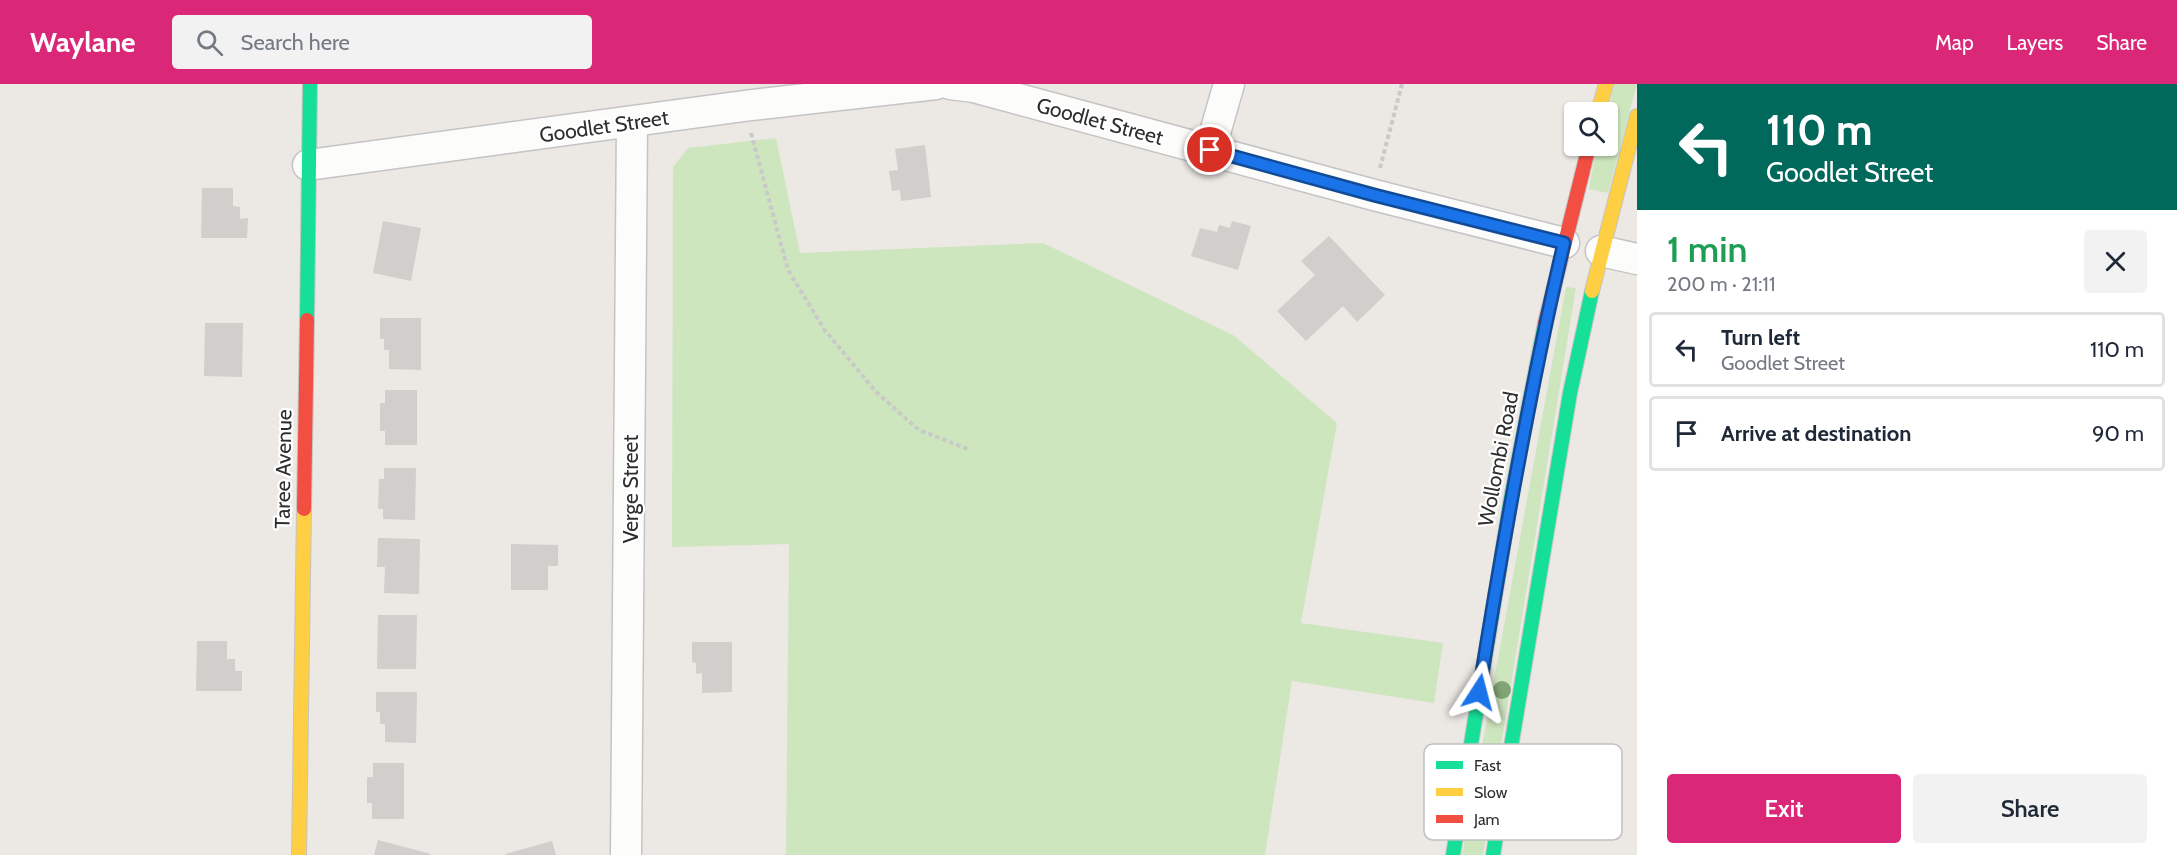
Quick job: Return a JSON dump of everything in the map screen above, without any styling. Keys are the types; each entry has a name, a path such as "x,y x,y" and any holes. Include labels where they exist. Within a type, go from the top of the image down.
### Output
{"main road":[{"name":"Taree Avenue","path":"299,855 310,84"},
{"path":"1601,102 1606,84"},
{"name":"Wollombi Road","path":"1471,744 1506,528 1545,321 1585,248 1637,116"},
{"name":"Wollombi Road","path":"1511,744 1566,416 1585,248 1588,156"},
{"name":"Wollombi Road","path":"1453,855 1455,840"},
{"name":"Wollombi Road","path":"1493,855 1495,840"}],"street":[{"name":"Goodlet Street","path":"308,165 632,123 744,106 936,84"},
{"name":"Goodlet Street","path":"950,84 974,87 1374,195 1637,260"},
{"path":"1210,150 1229,84"},
{"name":"Verge Street","path":"626,855 632,123"}],"path":[{"path":"1374,195 1402,84"},
{"path":"744,106 788,270 824,329 876,392 919,430 970,450"}],"green space":[{"path":"1614,84 1637,84 1618,155 1618,102 1610,102"},
{"path":"776,138 800,253 1043,243 1233,335 1337,423 1301,623 1443,643 1434,703 1292,681 1265,855 786,855 789,544 672,547 673,167 688,148"},
{"path":"1595,156 1618,156 1608,193 1589,189"},
{"path":"1566,287 1576,288 1501,744 1482,744"},
{"path":"1465,840 1485,840 1483,855 1462,855"}],"building":[{"path":"925,145 931,197 901,201 900,190 892,191 889,171 898,170 895,149"},
{"path":"202,188 233,188 233,206 240,207 240,219 248,218 247,238 201,238"},
{"path":"383,221 421,228 411,281 373,273"},
{"path":"1232,221 1251,226 1238,270 1191,256 1200,228 1217,232 1219,225 1230,228"},
{"path":"1329,236 1385,295 1357,322 1343,306 1306,341 1277,311 1315,275 1301,261"},
{"path":"380,318 421,318 421,370 389,369 389,350 384,350 384,339 380,339"},
{"path":"205,323 243,323 242,377 204,376"},
{"path":"385,390 417,390 417,445 385,445 385,431 380,431 380,403 385,403"},
{"path":"384,468 416,468 415,520 383,519 383,509 378,509 379,479 384,479"},
{"path":"378,538 420,539 419,594 384,593 385,567 377,567"},
{"path":"511,544 558,545 558,566 548,566 548,590 511,590"},
{"path":"378,615 417,615 416,669 377,669"},
{"path":"197,641 227,641 227,659 235,659 235,671 242,671 242,691 196,691"},
{"path":"692,642 732,642 732,692 702,693 702,673 696,674 696,663 692,662"},
{"path":"376,692 417,692 416,743 385,742 385,724 380,724 380,712 376,712"},
{"path":"373,763 404,763 404,819 372,819 372,803 367,803 367,777 373,777"},
{"path":"378,840 431,854 374,855"},
{"path":"552,841 556,855 505,855 505,854"}],"traffic: fast":[{"path":"307,320 310,84"},
{"path":"1512,744 1570,393 1592,291"},
{"path":"1471,744 1511,498 1545,323"},
{"path":"1453,855 1455,840"},
{"path":"1493,855 1496,840"}],"traffic: slow":[{"path":"1601,102 1606,84"},
{"path":"1592,291 1637,116"},
{"path":"299,855 304,509"}],"traffic: jam":[{"path":"1545,323 1587,156"},
{"path":"304,509 307,320"}],"route":[{"path":"1210,150 1374,195 1564,243 1545,321 1506,528 1479,692"}]}
